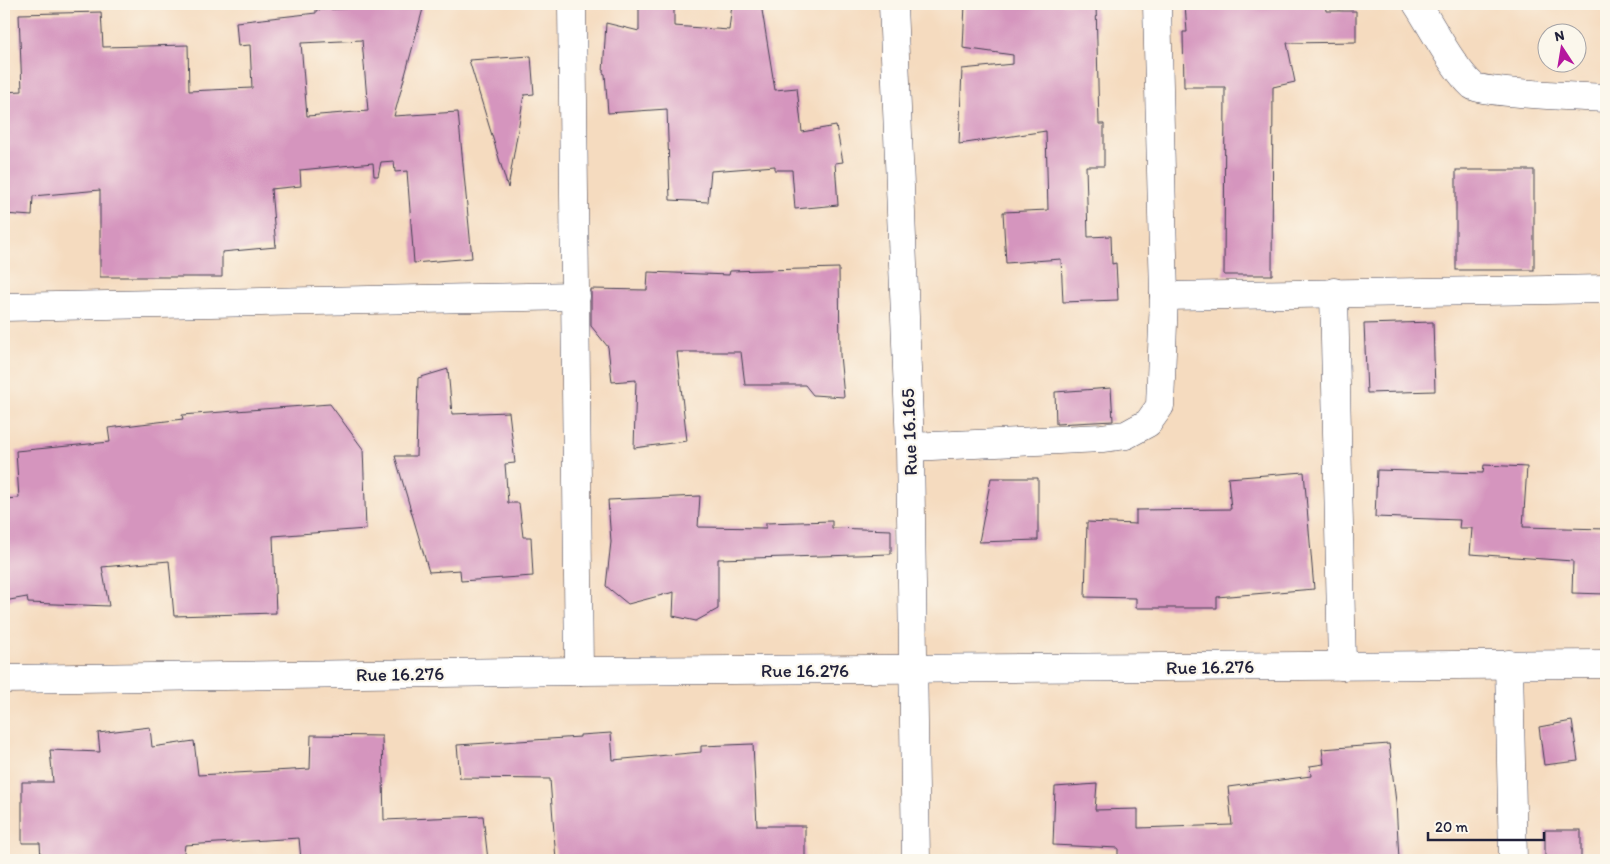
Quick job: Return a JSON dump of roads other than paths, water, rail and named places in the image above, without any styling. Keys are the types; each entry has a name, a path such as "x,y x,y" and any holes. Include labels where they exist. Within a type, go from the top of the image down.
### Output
{"street":[{"path":"572,4 579,672"},
{"name":"Rue 16.165","path":"893,4 910,446 916,860"},
{"path":"910,446 1102,438 1126,435 1148,423 1160,406 1164,296 1157,4"},
{"path":"1417,4 1458,69 1475,88 1606,98"},
{"path":"1164,296 1606,289"},
{"path":"1334,292 1342,666"},
{"path":"4,307 576,296"},
{"path":"1509,664 1513,860"},
{"name":"Rue 16.276","path":"4,678 1606,664"}]}
